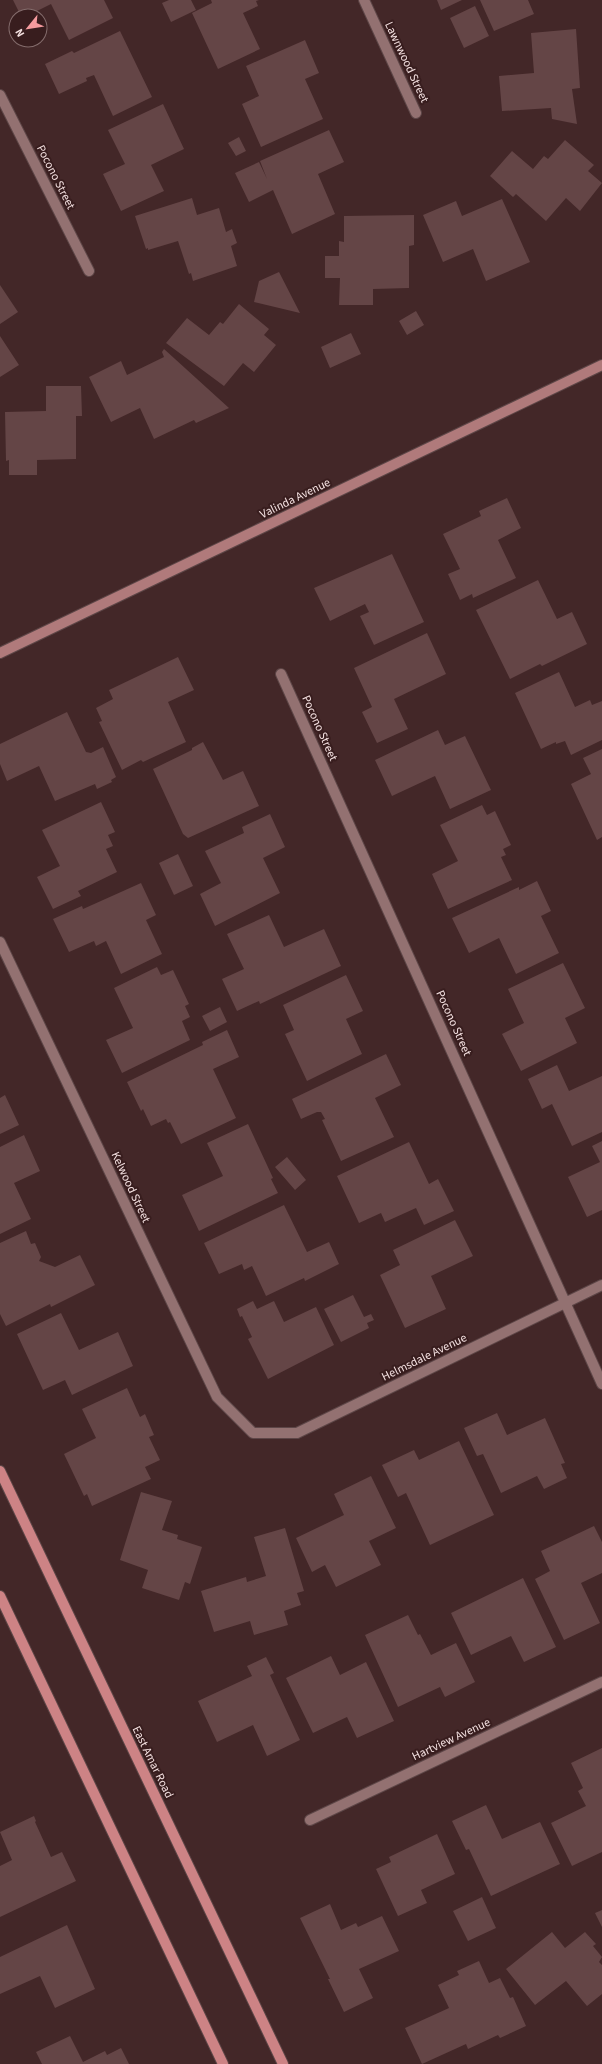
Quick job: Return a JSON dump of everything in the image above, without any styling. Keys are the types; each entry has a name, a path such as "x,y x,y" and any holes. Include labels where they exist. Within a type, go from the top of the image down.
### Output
{"main road":[{"name":"Valinda Avenue","path":"0,653 602,365"},
{"name":"East Amar Road","path":"0,1470 283,2064"},
{"path":"0,1596 223,2064"}],"street":[{"name":"Lawnwood Street","path":"364,0 416,113"},
{"name":"Pocono Street","path":"0,95 89,271"},
{"name":"Pocono Street","path":"281,674 602,1384"},
{"name":"Kelwood Street","path":"0,942 217,1397 253,1433"},
{"name":"Helmsdale Avenue","path":"253,1433 297,1433 602,1285"},
{"name":"Hartview Avenue","path":"310,1820 602,1682"}],"building":[{"path":"13,0 104,0 113,18 69,40 51,4 43,8 17,8"},
{"path":"169,0 191,0 196,10 171,22 162,3"},
{"path":"211,0 259,0 256,1 258,6 243,13 260,49 218,69 192,13 212,3"},
{"path":"437,0 462,0 441,10"},
{"path":"480,0 528,0 534,14 494,31"},
{"path":"475,6 489,36 464,48 450,18"},
{"path":"576,29 580,88 572,89 577,124 552,119 551,108 502,111 499,76 534,73 531,33"},
{"path":"120,31 152,97 113,116 94,75 86,78 87,81 59,94 45,64 72,51 74,53"},
{"path":"305,40 319,73 305,79 323,119 261,147 242,104 259,96 246,66"},
{"path":"163,104 184,149 151,165 164,191 121,211 103,174 125,164 108,130"},
{"path":"329,130 344,162 318,174 335,214 292,234 273,190 249,202 235,173 259,162 267,179 260,161"},
{"path":"239,137 246,151 236,156 228,143"},
{"path":"565,140 594,165 588,171 602,183 580,211 566,198 546,221 516,194 513,197 490,176 512,151 533,169 544,156 548,159"},
{"path":"192,198 197,215 219,208 226,232 232,229 237,243 231,246 237,266 193,281 191,273 189,274 178,241 148,250 148,248 146,249 135,216"},
{"path":"502,199 530,262 486,281 473,249 443,262 423,215 456,201 462,216"},
{"path":"414,215 414,245 409,246 409,288 373,289 373,305 339,305 340,278 325,278 325,256 339,256 339,241 344,242 344,216"},
{"path":"279,272 300,313 254,302 259,281"},
{"path":"0,285 18,312 0,324"},
{"path":"239,304 269,329 264,335 276,345 254,372 243,363 224,386 166,343 187,318 209,335 220,322 223,324"},
{"path":"416,311 424,325 407,335 399,321"},
{"path":"351,333 361,354 330,368 321,347"},
{"path":"0,336 19,365 0,377"},
{"path":"164,349 229,408 196,423 194,420 154,439 140,408 111,422 89,377 121,361 127,375 164,357 162,352"},
{"path":"46,386 81,386 82,416 76,416 76,459 37,460 37,475 9,475 9,460 6,461 5,412 46,411"},
{"path":"507,498 521,528 498,540 516,578 473,598 472,594 460,600 448,574 460,569 443,534 481,516 479,511"},
{"path":"392,554 424,622 374,645 360,616 369,612 365,604 330,621 314,588"},
{"path":"538,580 557,619 572,612 587,644 542,666 540,664 510,679 476,610"},
{"path":"427,633 446,674 394,699 408,729 377,743 362,712 372,707 354,668"},
{"path":"178,657 194,690 168,702 186,742 143,762 141,760 122,770 99,722 102,721 96,708 113,699 109,690"},
{"path":"559,672 575,707 590,700 592,705 602,701 602,740 571,755 565,741 556,744 556,742 541,749 515,693"},
{"path":"67,712 86,752 91,753 103,747 116,777 111,780 112,782 97,789 95,784 55,801 39,766 7,781 0,764 0,744"},
{"path":"438,730 445,745 465,736 491,790 450,809 435,776 392,796 375,760"},
{"path":"203,742 223,780 243,771 259,806 188,838 183,834 153,769 192,750 192,748"},
{"path":"602,749 602,837 597,840 571,784 591,774 583,758"},
{"path":"101,802 115,832 108,835 113,846 106,849 117,872 78,891 81,896 53,909 37,877 60,866 42,830"},
{"path":"482,805 487,815 495,811 511,845 503,849 506,855 501,857 512,880 448,909 432,874 458,861 440,825"},
{"path":"270,814 285,847 263,858 280,893 215,926 200,894 221,883 205,851 244,833 242,827"},
{"path":"178,854 193,886 174,895 159,863"},
{"path":"537,881 551,911 541,916 559,953 516,974 499,938 469,953 452,918 519,887 519,890"},
{"path":"141,883 156,915 146,920 162,954 121,974 106,941 96,946 94,941 69,952 53,919 82,906 83,909"},
{"path":"269,915 284,947 324,929 341,966 260,1004 259,1001 237,1011 222,979 244,969 227,934"},
{"path":"563,963 585,1008 565,1018 577,1043 521,1071 502,1034 524,1023 508,989"},
{"path":"157,967 161,975 173,970 189,1004 185,1006 190,1017 182,1021 190,1040 122,1073 106,1040 133,1028 114,988"},
{"path":"346,975 363,1011 346,1019 362,1054 307,1081 285,1034 294,1030 283,1005"},
{"path":"220,1007 227,1022 210,1031 202,1016"},
{"path":"227,1030 239,1057 213,1069 236,1118 181,1144 170,1122 168,1123 166,1119 151,1126 143,1109 141,1111 127,1082 203,1045 202,1042"},
{"path":"386,1054 401,1085 375,1098 394,1137 341,1161 322,1120 325,1119 321,1112 317,1112 301,1119 292,1099"},
{"path":"557,1065 569,1091 602,1076 602,1132 572,1146 552,1104 542,1109 528,1079"},
{"path":"5,1095 19,1125 0,1134 0,1098"},
{"path":"248,1124 273,1178 271,1179 278,1193 199,1231 182,1195 223,1176 207,1143"},
{"path":"24,1135 40,1171 14,1183 31,1219 0,1234 0,1147"},
{"path":"602,1141 602,1210 587,1217 568,1177 600,1162 592,1146"},
{"path":"409,1142 429,1184 438,1179 454,1211 424,1225 416,1208 385,1222 381,1213 359,1223 337,1176"},
{"path":"287,1157 306,1180 295,1190 275,1167"},
{"path":"284,1205 307,1252 329,1242 339,1264 305,1281 304,1278 266,1296 252,1266 244,1270 242,1264 219,1274 204,1243"},
{"path":"455,1220 473,1256 431,1276 446,1309 405,1328 380,1275 400,1265 393,1250"},
{"path":"26,1231 31,1244 35,1243 41,1257 39,1261 55,1267 80,1255 95,1285 51,1307 50,1304 6,1326 0,1314 0,1243"},
{"path":"353,1295 364,1317 371,1314 374,1320 367,1323 369,1328 341,1342 324,1309"},
{"path":"253,1301 257,1309 274,1301 284,1322 316,1307 334,1345 268,1379 248,1339 252,1337 237,1309"},
{"path":"61,1313 79,1350 118,1332 133,1366 72,1395 65,1380 43,1390 17,1334"},
{"path":"127,1388 140,1417 145,1414 154,1435 149,1437 160,1460 145,1467 151,1479 92,1506 87,1494 84,1496 64,1454 96,1438 82,1409"},
{"path":"497,1413 507,1435 545,1418 565,1463 561,1464 567,1478 544,1489 537,1476 501,1493 483,1454 477,1456 464,1428"},
{"path":"459,1441 494,1515 430,1545 406,1493 398,1497 382,1465 414,1450 419,1460"},
{"path":"371,1476 396,1528 369,1541 381,1565 336,1587 325,1565 312,1572 296,1538 344,1515 334,1494"},
{"path":"141,1492 172,1501 162,1530 178,1535 177,1539 202,1547 190,1584 185,1582 179,1600 142,1588 148,1570 120,1560"},
{"path":"594,1526 602,1542 602,1573 581,1583 600,1623 564,1640 535,1579 550,1571 541,1551"},
{"path":"285,1528 304,1591 297,1593 301,1605 284,1611 288,1625 254,1635 250,1621 214,1632 201,1591 246,1577 247,1582 266,1576 254,1537"},
{"path":"523,1578 556,1647 524,1662 511,1636 471,1655 451,1613"},
{"path":"408,1615 418,1635 420,1634 431,1655 456,1643 475,1682 445,1697 440,1687 398,1707 365,1635"},
{"path":"331,1656 340,1675 366,1662 394,1721 357,1738 347,1717 313,1733 286,1678"},
{"path":"266,1657 274,1673 270,1675 300,1740 267,1756 253,1725 217,1742 198,1701 252,1676 247,1666"},
{"path":"602,1748 602,1852 572,1866 551,1823 586,1806 578,1791 583,1788 571,1763"},
{"path":"486,1805 502,1839 540,1822 560,1864 491,1896 469,1849 466,1850 452,1821"},
{"path":"34,1816 35,1822 51,1857 62,1852 76,1881 0,1917 0,1866 12,1860 0,1832"},
{"path":"437,1834 455,1874 421,1890 427,1903 398,1916 376,1869 391,1862 389,1857"},
{"path":"482,1897 496,1928 468,1941 453,1911"},
{"path":"330,1904 341,1930 356,1923 358,1927 382,1916 399,1951 359,1969 373,1998 344,2012 328,1979 330,1979 300,1918"},
{"path":"602,1910 602,1927 595,1913"},
{"path":"67,1925 95,1989 55,2008 40,1976 0,1994 0,1957"},
{"path":"552,1932 565,1948 585,1932 596,1944 593,1946 602,1957 599,1962 602,1965 602,1994 587,2006 566,1981 535,2005 506,1969"},
{"path":"479,1961 489,1983 500,1978 510,1998 513,1997 526,2026 500,2038 498,2035 468,2049 466,2044 422,2064 405,2028 449,2008 438,1985 459,1975 457,1971"},
{"path":"70,2036 83,2062 105,2051 107,2055 121,2048 129,2064 42,2064 36,2052"}]}
